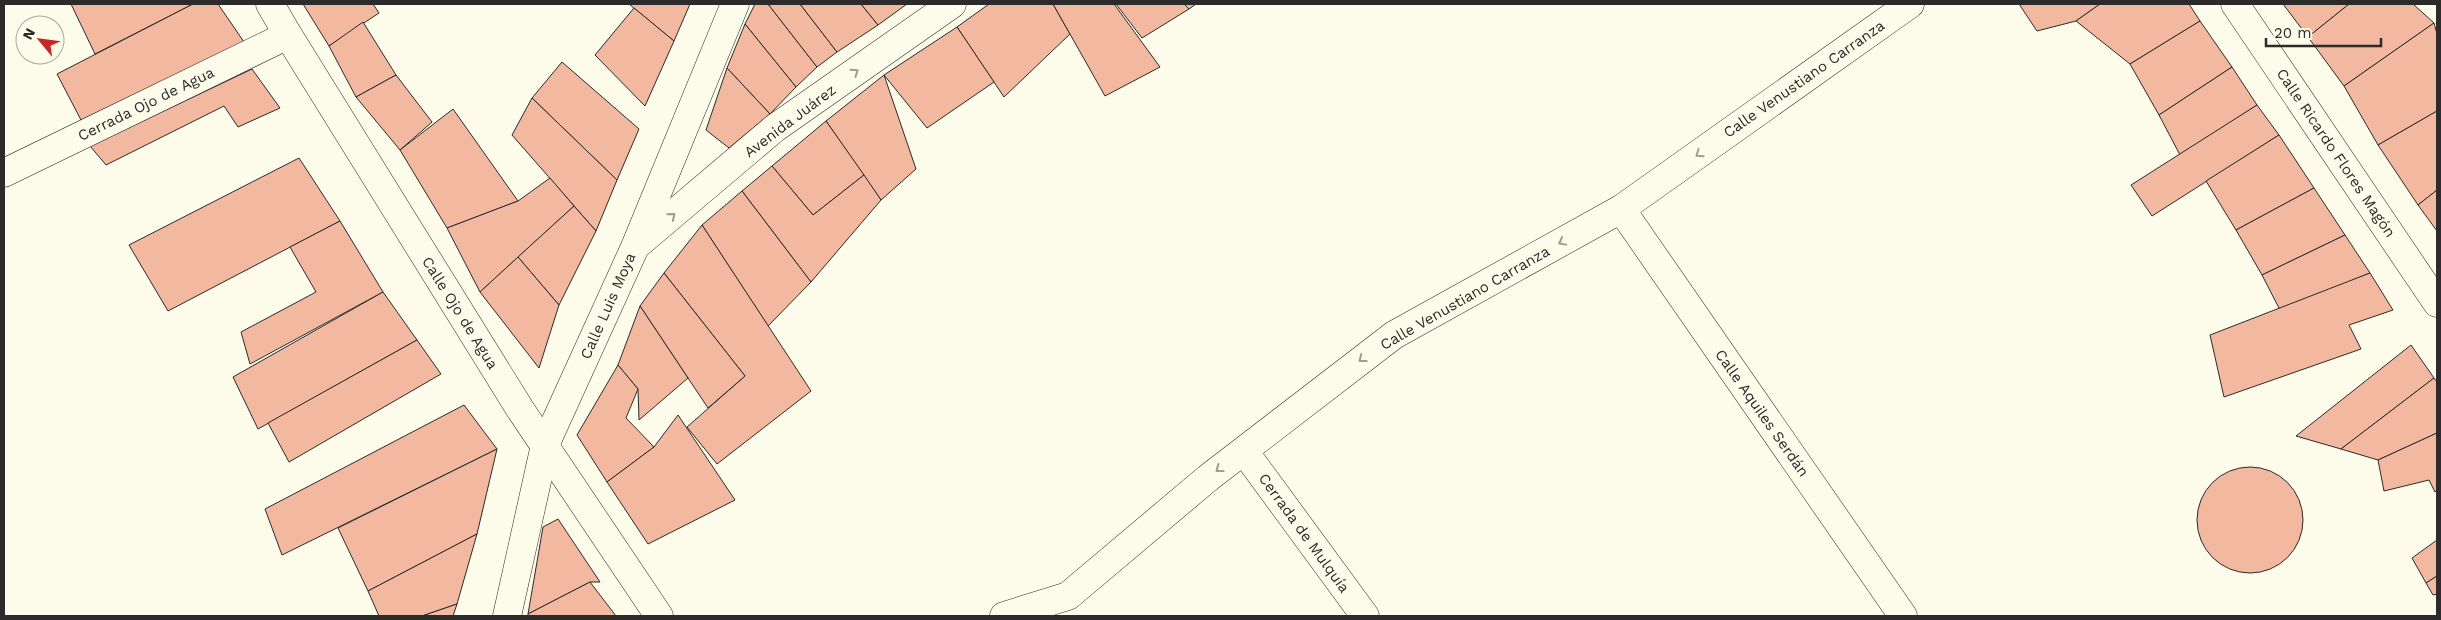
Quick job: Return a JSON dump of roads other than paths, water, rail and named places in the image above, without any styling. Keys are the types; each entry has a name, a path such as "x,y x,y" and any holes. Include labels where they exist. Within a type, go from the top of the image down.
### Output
{"street":[{"name":"Calle Ojo de Agua","path":"270,4 520,410 659,616"},
{"name":"Calle Luis Moya","path":"507,616 545,445 634,247 735,4"},
{"name":"Avenida Juárez","path":"634,247 776,128 952,4"},
{"name":"Calle Venustiano Carranza","path":"1004,616 1068,596 1208,478 1394,335 1620,209 1910,4"},
{"name":"Calle Ricardo Flores Magón","path":"2235,4 2437,303"},
{"name":"Cerrada Ojo de Agua","path":"4,173 288,35"},
{"name":"Calle Aquiles Serdán","path":"1620,209 1903,616"},
{"name":"Cerrada de Mulquía","path":"1244,450 1364,616"}]}
